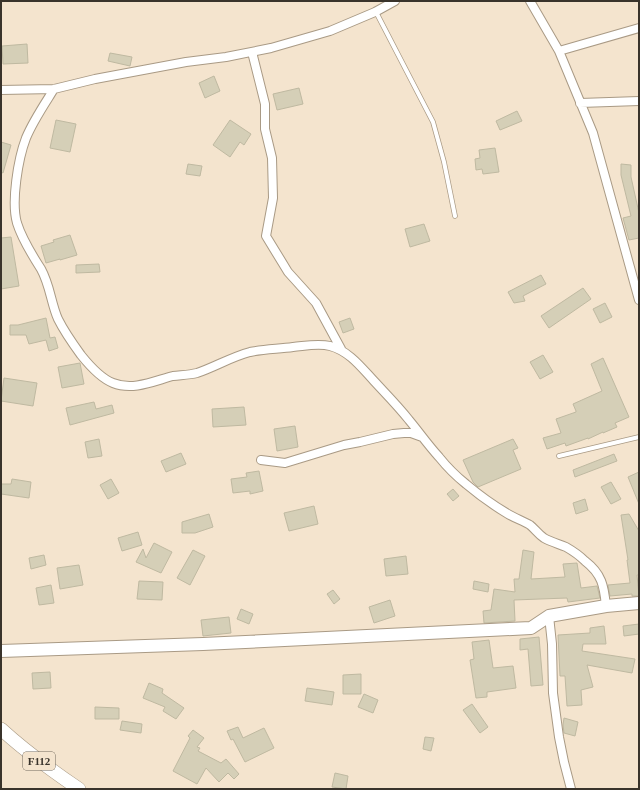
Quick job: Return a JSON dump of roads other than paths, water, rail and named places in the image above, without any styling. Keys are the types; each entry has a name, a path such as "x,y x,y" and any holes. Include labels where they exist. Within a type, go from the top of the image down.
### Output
{"main road":[{"name":"F112","path":"1,729 19,746 79,789"}],"street":[{"path":"1,90 54,89 95,79 271,48 330,31 375,12 395,1"},
{"path":"530,1 559,51 593,133 639,300"},
{"path":"559,51 639,28"},
{"path":"252,52 265,104 265,130 272,158 273,198 266,236 288,272 316,303 341,349 386,393 438,457 484,499 530,526 543,537 576,553 594,568 599,575 604,591 606,606"},
{"path":"54,89 32,124 25,140 15,189 14,205 17,221 22,234 45,275 58,319 80,354 101,376 112,383 124,386 144,385 174,376 194,374 231,358 251,352 312,344 327,345 341,349"},
{"path":"580,103 639,101"},
{"path":"261,460 285,463 344,445 393,434 411,433 423,437"},
{"path":"1,651 203,644 531,628 549,616 606,606 639,603"},
{"path":"549,616 552,644 553,693 559,737 571,789"}],"lane":[{"path":"375,12 432,122 444,162 455,216"},
{"path":"559,456 639,436"}]}
